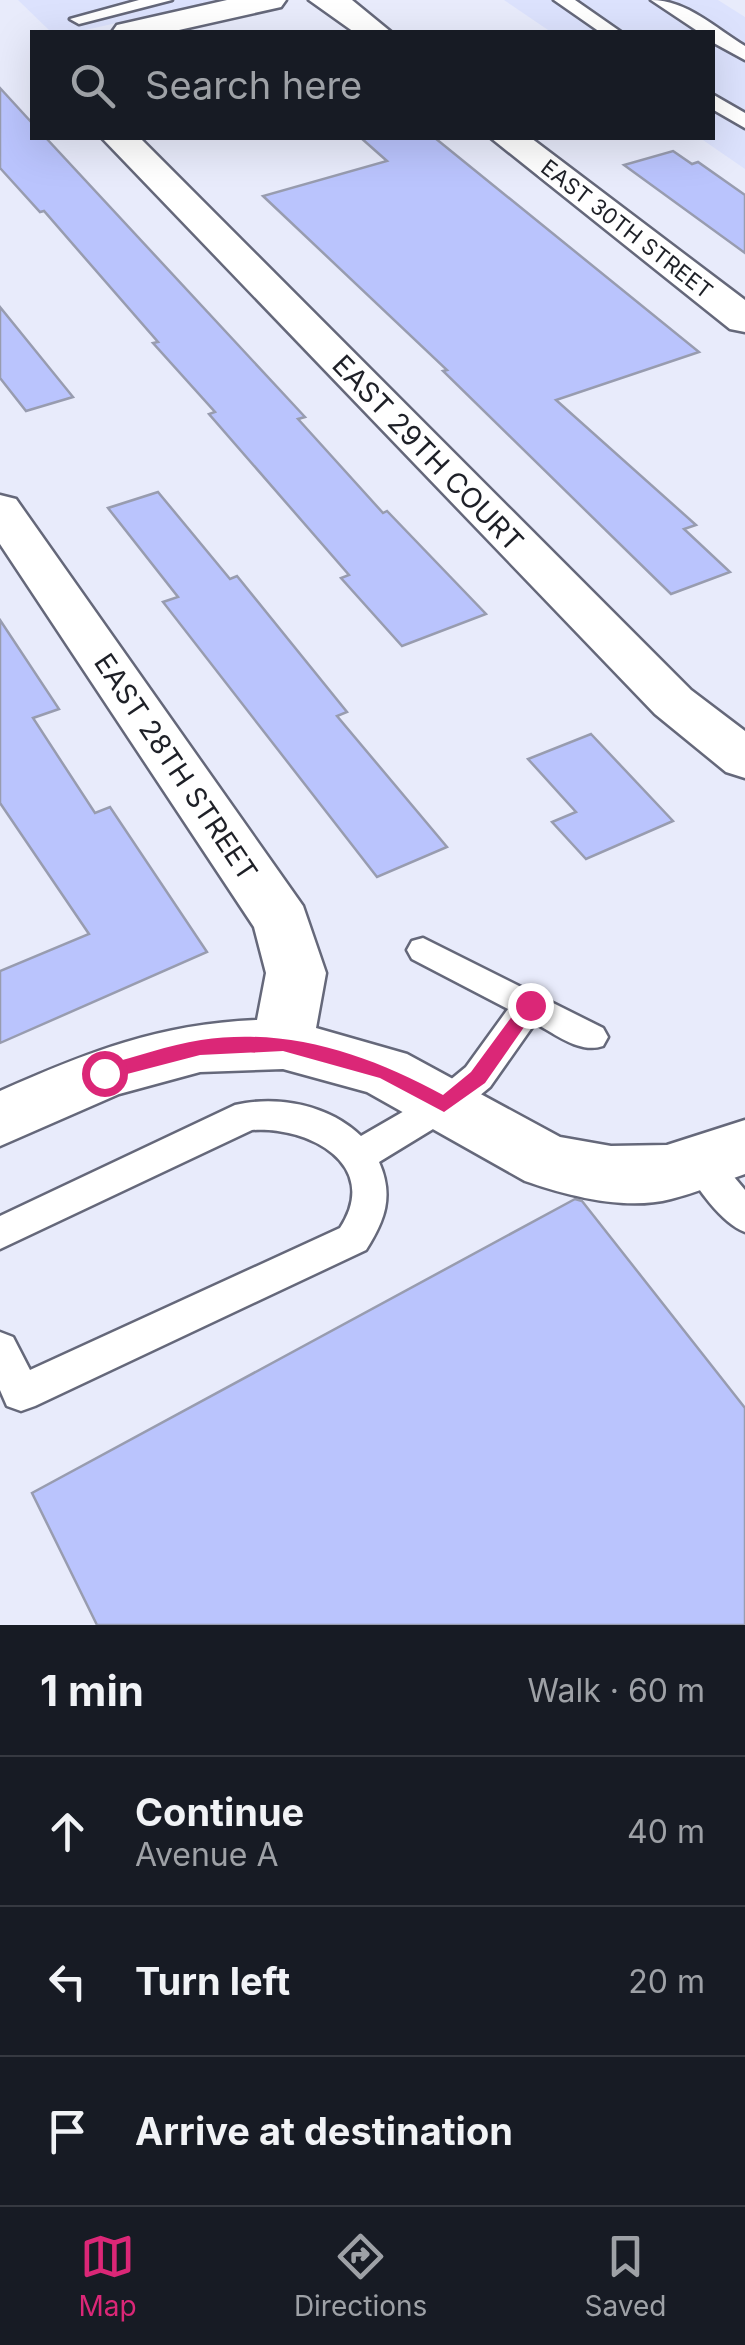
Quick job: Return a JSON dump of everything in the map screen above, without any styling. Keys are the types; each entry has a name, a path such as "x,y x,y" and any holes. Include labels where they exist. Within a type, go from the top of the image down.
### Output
{"street":[{"path":"138,30 270,0"},
{"path":"325,0 337,4 371,30"},
{"name":"EAST 29TH COURT","path":"122,140 672,702 745,759"},
{"name":"EAST 30TH STREET","path":"513,140 745,320"},
{"name":"EAST 28TH STREET","path":"0,509 282,922 296,973 283,1044"},
{"path":"0,1120 104,1073 200,1047 283,1044 385,1072 548,1162 611,1174 666,1173 723,1156"}],"lane":[{"path":"80,19 163,0"},
{"path":"563,0 609,30"},
{"path":"660,0 707,30"},
{"path":"715,35 745,54"},
{"path":"715,102 745,122"},
{"path":"423,950 590,1037"},
{"path":"358,1156 444,1104 478,1077 530,1005"},
{"path":"0,1234 235,1119 259,1113 306,1120 346,1142 370,1178 368,1222 353,1238 11,1401 0,1348"},
{"path":"723,1156 745,1216"}],"shaded area":[{"path":"18,0 220,0 85,30 49,30"},
{"path":"504,0 718,0 745,17 745,169 703,140 715,140 715,30 548,30"}],"building":[{"path":"0,88 30,121 30,140 48,140 305,417 298,419 383,513 387,511 486,614 402,646 341,578 349,575 209,414 215,412 153,343 158,342 44,211 40,212 0,168"},
{"path":"363,140 437,140 699,352 556,400 696,525 684,529 730,572 671,594 443,371 447,370 263,196 387,161"},
{"path":"673,151 692,164 698,162 745,195 745,253 624,165"},
{"path":"0,307 73,397 26,411 0,378"},
{"path":"158,492 230,579 237,576 347,712 337,716 447,847 377,877 163,602 178,597 108,508"},
{"path":"0,620 59,709 33,718 95,813 110,807 207,952 0,1043 0,971 89,934 0,803"},
{"path":"591,734 673,821 586,859 552,822 576,812 528,759"},
{"path":"575,1199 582,1201 745,1408 745,1625 97,1625 32,1493"}],"route":[{"path":"104,1073 200,1047 283,1044 385,1072 444,1104 478,1077 530,1005"}]}
